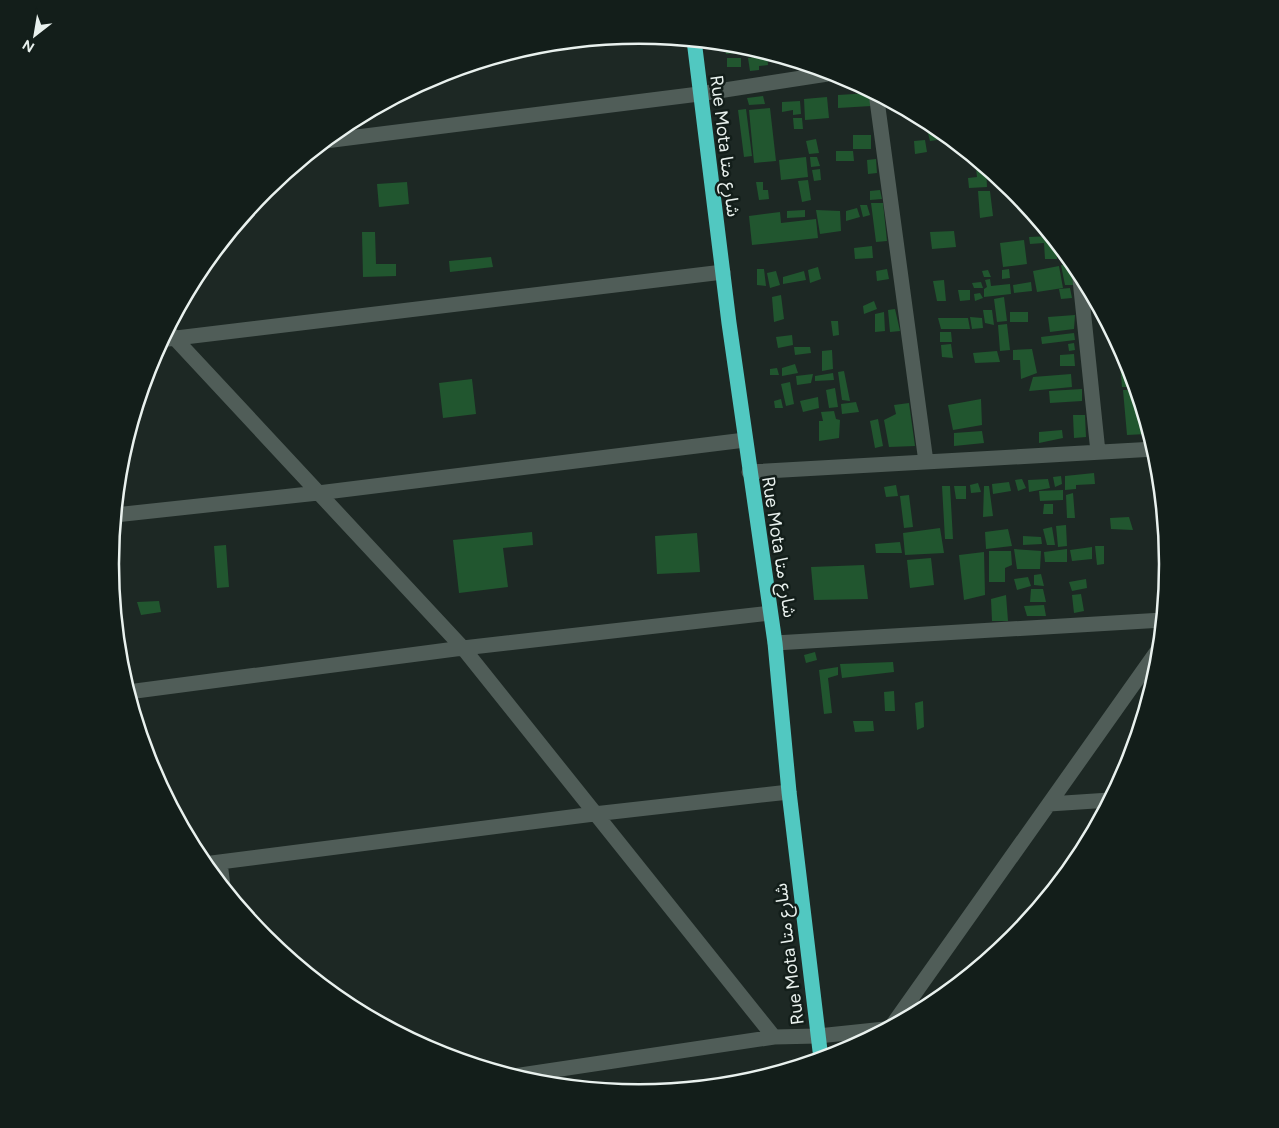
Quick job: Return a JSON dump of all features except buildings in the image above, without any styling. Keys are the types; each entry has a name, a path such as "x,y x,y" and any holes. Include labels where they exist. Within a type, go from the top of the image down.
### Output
{"highway":[{"name":"Rue Mota شارع متا","path":"695,47 699,94 749,472 775,643 789,792 819,1052"}],"street":[{"path":"340,139 699,94 819,75"},
{"path":"877,101 926,462"},
{"path":"172,336 723,272"},
{"path":"1081,290 1098,452"},
{"path":"171,339 463,648 774,1037"},
{"path":"122,515 745,440"},
{"path":"749,472 1147,449"},
{"path":"135,691 463,648 770,612"},
{"path":"775,643 1156,620"},
{"path":"899,1015 1151,660"},
{"path":"214,863 594,814 789,792"},
{"path":"1049,804 1103,800"},
{"path":"220,862 221,873"},
{"path":"534,1073 774,1037 818,1036 869,1032"}]}
